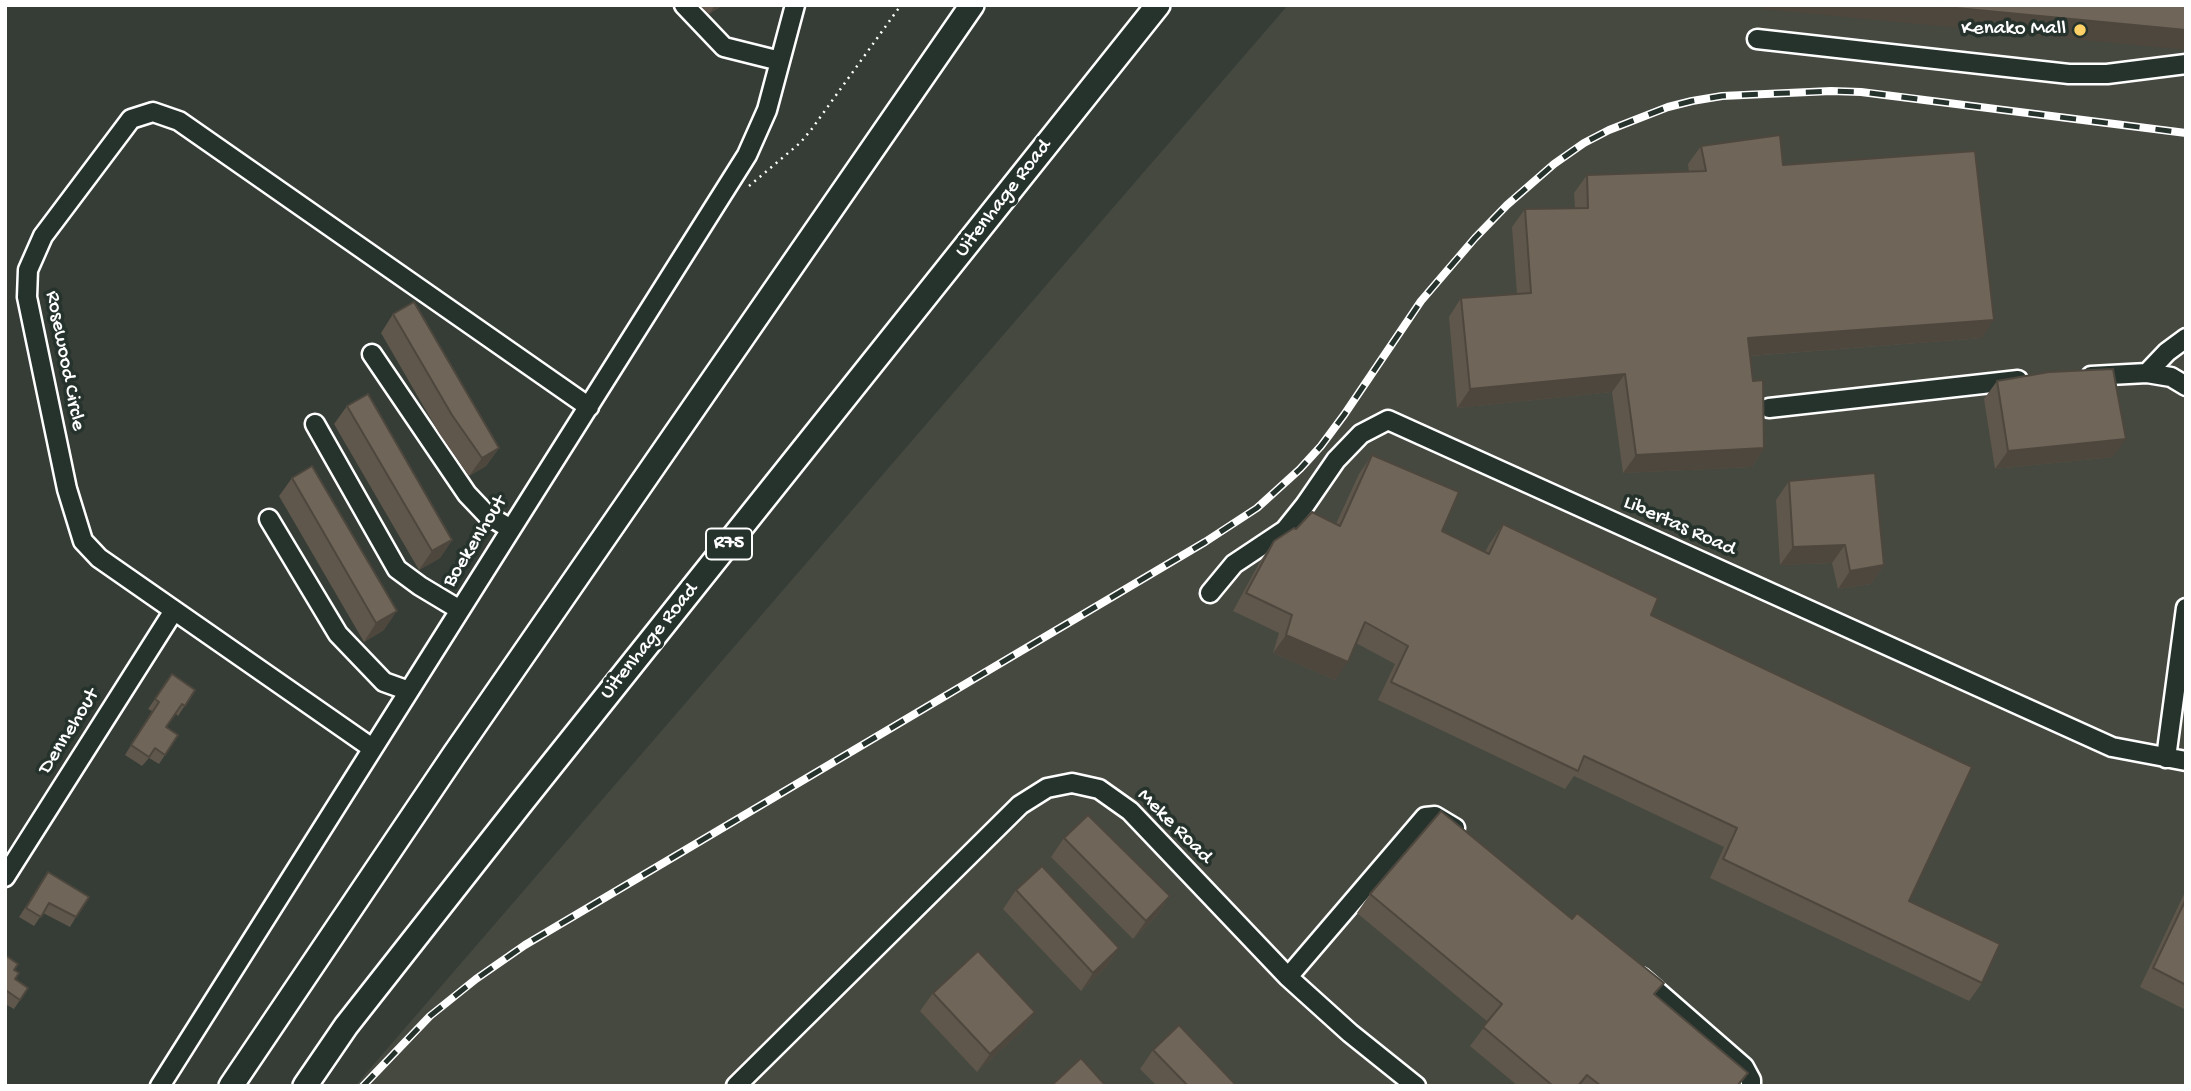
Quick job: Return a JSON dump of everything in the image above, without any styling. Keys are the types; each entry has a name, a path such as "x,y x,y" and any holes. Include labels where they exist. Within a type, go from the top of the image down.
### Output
{"main road":[{"path":"231,1086 454,755 972,5"},
{"name":"Uitenhage Road","path":"305,1086 346,1026 522,802 1158,5"}],"street":[{"path":"684,5 724,47 780,61"},
{"name":"Boekenhout","path":"160,1086 747,155 767,110 795,5"},
{"path":"1757,39 2069,74 2107,74 2186,64"},
{"name":"Rosewood Circle","path":"372,748 173,612 99,558 83,541 66,489 27,297 28,270 38,245 131,119 153,112 179,121 589,407"},
{"path":"2147,373 2167,352 2186,338"},
{"path":"372,354 467,494 487,515 511,529"},
{"path":"2069,377 2147,373 2171,377 2186,386"},
{"path":"1769,408 2030,380"},
{"name":"Libertas Road","path":"1210,593 1234,564 1285,530 1306,505 1336,460 1361,433 1388,420 2112,747 2186,761"},
{"path":"315,424 397,569 460,610"},
{"path":"269,519 338,634 384,682 408,691"},
{"path":"2166,758 2180,692 2186,608"},
{"name":"Dennehout","path":"5,877 173,612"},
{"name":"Meke Road","path":"736,1086 1020,805 1047,788 1072,783 1098,789 1130,811 1288,977 1350,1033 1416,1086"},
{"path":"1288,977 1425,817 1435,816 1446,821 1466,838"},
{"path":"1625,965 1744,1067 1751,1086"}],"path":[{"path":"744,192 753,181 800,144 901,5"}],"shaded area":[{"path":"1288,5 2186,5 2186,1086 355,1086"}],"building":[{"path":"1925,5 2186,5 2186,30"},
{"path":"1780,135 1783,165 1975,151 1994,320 1748,338 1753,381 1763,380 1764,448 1636,455 1625,374 1470,389 1461,298 1531,293 1525,209 1588,208 1587,175 1706,171 1701,146"},
{"path":"414,302 499,448 482,458 452,415 393,314"},
{"path":"2113,369 2126,439 2008,451 1997,381 2049,372"},
{"path":"368,394 452,540 432,551 347,406"},
{"path":"1372,455 1459,492 1442,531 1489,554 1503,524 1658,598 1651,615 1972,767 1909,901 2000,944 1982,983 1723,859 1737,828 1584,756 1578,771 1391,682 1408,646 1365,622 1348,662 1286,635 1292,615 1246,593 1274,541 1296,529 1312,512 1340,526"},
{"path":"312,466 397,611 376,623 292,478"},
{"path":"1875,473 1884,565 1850,571 1845,545 1793,547 1789,481"},
{"path":"172,674 195,690 166,727 178,735 165,755 155,748 149,757 131,745 159,702 155,699"},
{"path":"1441,811 1572,919 1577,913 1664,983 1654,994 1748,1073 1737,1086 1601,1086 1587,1075 1578,1086 1553,1086 1483,1027 1502,1004 1370,894"},
{"path":"1088,815 1170,896 1146,921 1064,838"},
{"path":"1042,866 1119,948 1093,973 1016,890"},
{"path":"48,872 89,897 76,917 49,903 41,917 26,908"},
{"path":"2186,899 2186,985 2153,968"},
{"path":"978,951 1035,1012 990,1054 933,993"},
{"path":"5,955 18,964 14,970 19,973 15,979 28,988 20,1000 7,991 5,993"},
{"path":"1179,1025 1237,1086 1188,1086 1153,1050"},
{"path":"1081,1058 1106,1086 1051,1086"}],"railway":[{"path":"363,1086 430,1016 525,945 1205,542 1257,508 1321,446 1421,301 1475,238 1507,205 1554,164 1584,143 1609,130 1668,107 1692,101 1722,96 1831,91 1861,92 2186,133"}],"place":[{"name":"Kenako Mall","path":"2080,30"}]}
